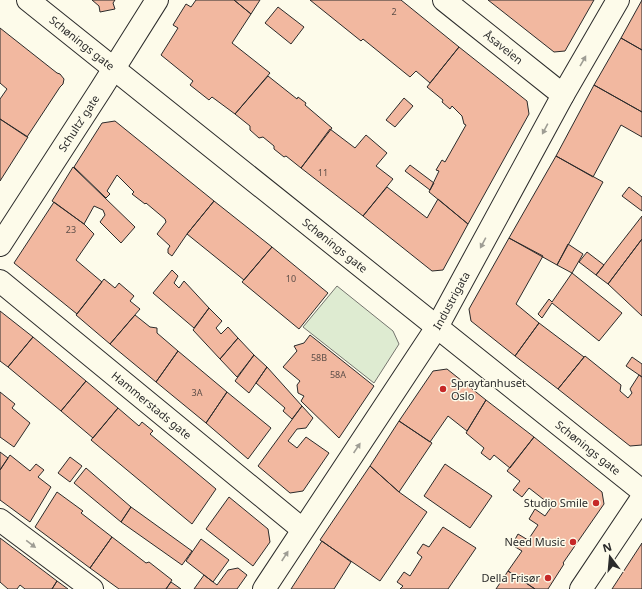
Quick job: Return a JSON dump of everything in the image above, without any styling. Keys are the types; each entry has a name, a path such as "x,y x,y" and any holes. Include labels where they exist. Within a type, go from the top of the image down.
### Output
{"street":[{"name":"Schønings gate","path":"28,0 642,491"},
{"name":"Schultz’ gate","path":"0,245 114,69 156,0"},
{"name":"Åsaveien","path":"444,0 563,95"},
{"name":"Industrigata","path":"264,589 302,529 426,346 563,95 618,0"},
{"name":"Hammerstads gate","path":"0,281 302,529"},
{"path":"581,589 642,498"},
{"path":"0,520 92,589"}],"green space":[{"path":"337,286 393,331 399,344 374,383 303,327"}],"building":[{"path":"92,0 115,0 113,3 115,9 100,12 99,6"},
{"path":"196,0 234,0 251,14 232,43 270,73 235,114 212,97 209,100 190,85 193,81 161,55 178,28 173,25 186,4 191,7"},
{"path":"234,0 260,0 251,14"},
{"path":"310,0 401,0 459,47 430,83 416,71 410,77 363,39 361,41"},
{"path":"488,0 594,0 565,51 554,52"},
{"path":"642,0 642,50 621,38"},
{"path":"278,7 304,27 291,44 265,23"},
{"path":"0,28 60,74 64,79 63,84 27,137 0,119 0,99 7,89 0,83"},
{"path":"621,38 642,50 642,112 594,85"},
{"path":"459,47 527,101 529,114 468,224 429,192 439,171 436,170 442,160 445,162 466,125 464,124 462,116 452,106 450,109 442,102 443,100 427,87"},
{"path":"268,76 297,99 298,97 306,103 305,105 332,128 301,168 274,149 274,146 263,137 259,138 250,130 250,126 235,114"},
{"path":"594,85 642,112 642,137 621,125 593,177 556,156"},
{"path":"404,98 413,106 395,127 386,120"},
{"path":"0,119 28,137 0,181"},
{"path":"115,121 214,201 187,234 172,256 168,253 170,246 157,234 166,222 165,219 146,203 145,204 132,194 134,192 117,175 107,191 110,194 106,198 74,167 102,123"},
{"path":"330,129 355,148 366,135 387,153 376,166 393,179 363,216 301,168"},
{"path":"556,156 603,182 557,265 509,238"},
{"path":"410,165 434,183 430,190 405,171"},
{"path":"73,167 135,227 121,243 100,222 105,215 103,210 94,206 84,224 52,201"},
{"path":"387,187 427,218 438,199 468,224 443,270 432,271 363,216"},
{"path":"629,187 642,197 642,211 622,196"},
{"path":"214,201 272,247 244,280 187,234"},
{"path":"54,202 84,224 94,234 76,260 102,282 77,314 14,263"},
{"path":"642,216 642,239 608,284 596,275"},
{"path":"509,238 543,256 516,304 539,323 515,356 471,321 469,309"},
{"path":"642,239 642,316 608,284"},
{"path":"568,244 583,254 572,273 557,265"},
{"path":"272,247 328,293 299,329 242,282"},
{"path":"587,252 604,265 596,275 579,262"},
{"path":"172,270 178,276 174,283 179,288 184,281 209,308 194,328 153,293"},
{"path":"572,273 622,313 599,341 552,303 542,318 538,314 549,299 552,302"},
{"path":"104,279 115,288 119,283 134,296 130,301 140,309 110,344 76,315"},
{"path":"209,308 222,321 216,328 221,334 228,327 238,338 220,359 193,330"},
{"path":"0,311 33,337 8,367 0,361"},
{"path":"135,315 150,327 157,328 157,333 178,351 156,382 110,344"},
{"path":"539,323 584,357 558,389 515,356"},
{"path":"310,335 374,386 339,438 301,401 304,396 298,393 297,385 300,381 283,367 297,351 294,346 304,343"},
{"path":"33,337 86,381 61,411 8,367"},
{"path":"238,338 254,355 237,377 220,359"},
{"path":"178,351 227,392 206,423 156,382"},
{"path":"254,355 267,367 249,393 235,381"},
{"path":"585,356 621,385 620,391 628,398 632,393 630,389 639,375 642,377 642,445 630,446 558,389"},
{"path":"632,357 642,364 642,377 626,366"},
{"path":"267,367 302,406 292,419 283,411 285,408 256,383"},
{"path":"447,369 486,400 467,431 448,416 430,442 399,421 433,371"},
{"path":"86,381 118,408 93,438 61,411"},
{"path":"0,392 15,404 12,408 30,423 14,447 0,437"},
{"path":"227,392 271,428 248,459 206,423"},
{"path":"486,400 534,437 510,468 494,455 490,460 481,453 484,448 466,433"},
{"path":"302,406 313,418 306,428 297,429 288,441 297,448 306,437 329,453 303,491 290,493 258,466"},
{"path":"118,408 139,426 142,422 153,431 150,434 216,489 192,524 91,440"},
{"path":"399,421 432,443 399,492 370,466"},
{"path":"534,437 602,492 604,504 563,563 564,564 548,589 535,589 508,571 522,551 512,545 518,534 528,540 538,525 529,519 535,509 545,516 552,506 529,488 522,497 513,490 520,481 507,471"},
{"path":"0,452 8,458 0,470"},
{"path":"10,455 30,471 36,464 44,470 38,477 51,487 30,522 0,500 0,470"},
{"path":"70,457 82,466 70,482 58,473"},
{"path":"445,464 492,496 470,528 424,496"},
{"path":"370,466 399,492 427,512 380,581 320,540"},
{"path":"86,468 131,507 121,522 74,483"},
{"path":"57,492 83,511 81,513 112,537 90,568 35,527"},
{"path":"229,497 268,529 270,542 253,566 206,529"},
{"path":"131,507 192,551 182,565 121,522"},
{"path":"443,527 476,548 448,589 400,589 403,586 397,582 404,572 410,576 422,557 417,553 423,544 429,547"},
{"path":"112,537 146,563 149,562 172,580 166,589 119,589 90,568"},
{"path":"0,538 57,581 52,589 25,589 20,585 17,589 8,589 0,582"},
{"path":"201,539 229,560 213,582 186,561"},
{"path":"322,541 351,562 334,589 291,589"},
{"path":"642,543 642,589 612,589"},
{"path":"238,568 247,575 237,589 194,589 204,575 217,585 228,570"},
{"path":"508,571 535,589 496,589"},
{"path":"57,581 68,589 52,589"},
{"path":"171,582 181,589 166,589"}],"place":[{"name":"Spraytanhuset Oslo","path":"443,389"},
{"name":"Studio Smile","path":"596,503"},
{"name":"Need Music","path":"573,542"},
{"name":"Della Frisør","path":"548,578"}]}
